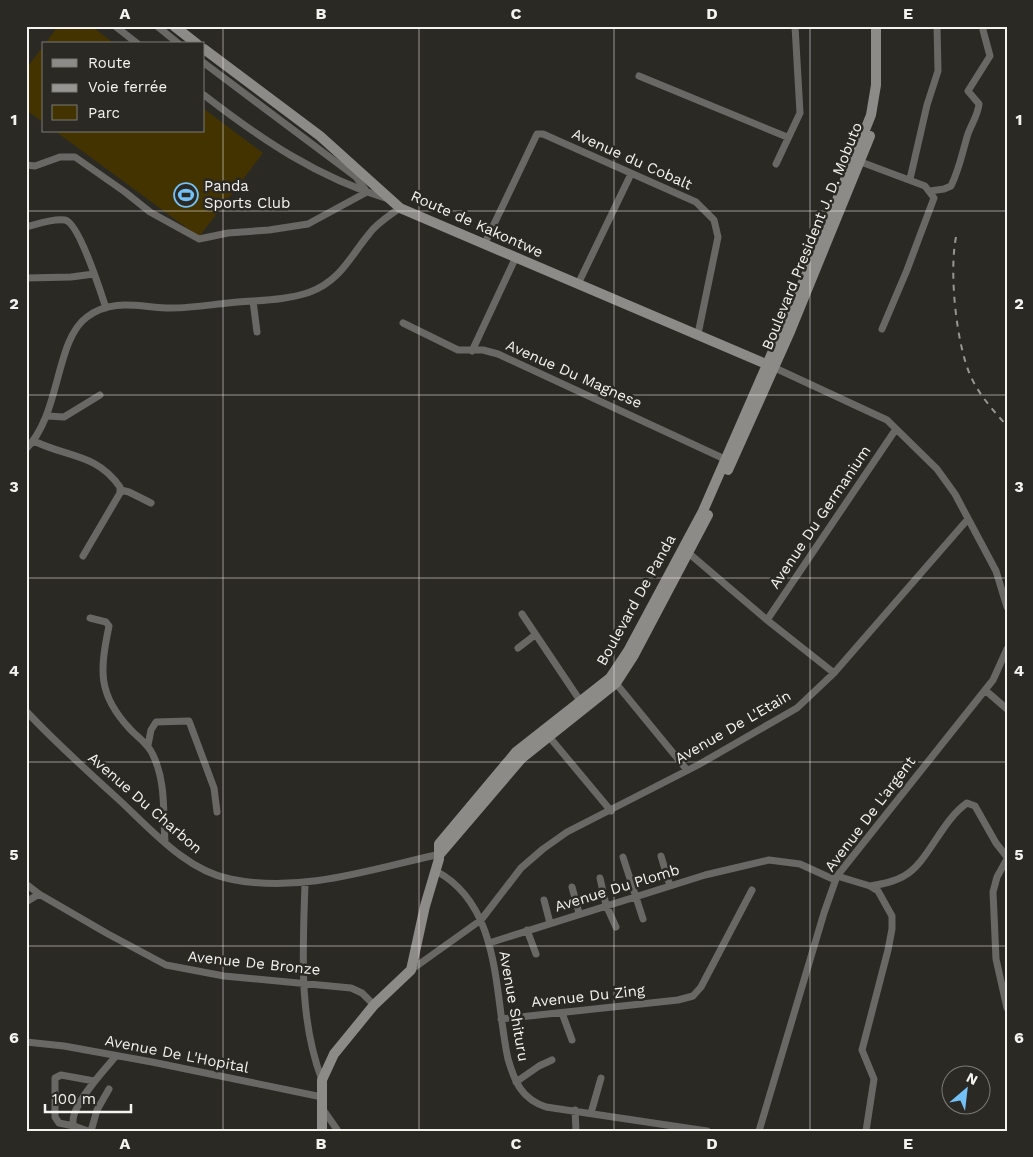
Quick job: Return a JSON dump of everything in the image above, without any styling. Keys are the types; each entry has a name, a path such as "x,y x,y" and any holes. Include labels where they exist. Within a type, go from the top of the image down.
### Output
{"street":[{"path":"116,26 136,42"},
{"path":"157,26 177,42"},
{"path":"174,26 194,42"},
{"path":"776,164 787,137 800,113 795,26"},
{"name":"Boulevard President J. D. Mobuto","path":"771,366 835,214 871,115 876,86 876,26"},
{"name":"Boulevard President J. D. Mobuto","path":"835,214 861,162 878,110 883,74 883,26"},
{"path":"910,179 927,105 938,71 936,26"},
{"path":"930,191 951,186 961,160 967,136 978,112 979,104 968,92 990,56 983,30 984,26"},
{"name":"Route de Kakontwe","path":"205,50 320,136 400,208 771,366"},
{"path":"205,64 356,177 367,192"},
{"path":"639,76 787,137"},
{"path":"205,96 285,154 367,192 391,200"},
{"name":"Avenue du Cobalt","path":"485,243 537,134 543,134 696,202 714,220 718,236 698,334"},
{"path":"26,165 35,166 60,157 74,157 125,192 150,212 199,239 228,233 269,230 308,224 367,192"},
{"path":"861,162 882,172 910,179 930,191 934,198 882,329"},
{"path":"578,284 630,174"},
{"path":"26,449 34,441 47,416 71,338 85,318 106,308 128,304 185,308 299,295 322,286 342,272 377,225 400,208"},
{"path":"26,226 68,221 94,274 106,308"},
{"path":"472,351 516,257"},
{"path":"26,278 71,277 94,274"},
{"path":"253,301 256,332"},
{"name":"Avenue Du Magnese","path":"403,323 458,350 483,350 498,354 728,461"},
{"path":"771,366 878,415 937,469 949,484 996,571 1007,607"},
{"name":"Boulevard De Panda","path":"411,970 440,854 439,844 463,822 516,752 584,705 613,680 628,650 686,551 771,366"},
{"path":"47,416 64,417 100,395"},
{"name":"Avenue Du Germanium","path":"767,620 896,430"},
{"path":"34,441 54,450 92,461 121,490 151,503"},
{"path":"83,556 121,490"},
{"name":"Avenue De L'Etain","path":"411,970 481,920 521,868 567,832 611,811 687,770 796,708 834,673 968,519"},
{"path":"686,551 767,620 834,673"},
{"path":"522,614 584,705"},
{"path":"90,618 106,622 109,626 102,661 103,683 106,691 124,722 148,745 160,771 163,788 165,842"},
{"path":"518,648 535,635"},
{"name":"Avenue De L'argent","path":"759,1131 836,878 879,820 985,690 1001,665 1007,649"},
{"path":"613,680 687,770"},
{"path":"985,690 1007,709"},
{"name":"Avenue Du Charbon","path":"26,711 67,752 165,842 200,868 229,879 305,883 382,869 440,854"},
{"path":"148,745 151,730 156,722 189,721 214,788 217,812"},
{"path":"546,732 611,811"},
{"path":"870,886 885,884 905,876 915,866 949,820 967,803 975,806 996,843 1007,858 997,877 993,892 996,959 1007,1008"},
{"path":"661,856 670,886"},
{"path":"622,857 643,919"},
{"name":"Avenue Du Plomb","path":"489,943 635,896 755,862 776,859 800,864 836,878 870,886"},
{"name":"Avenue Shituru","path":"436,871 464,892 481,920 489,943 508,1059 523,1095 538,1105 707,1131"},
{"path":"600,878 606,905 616,927"},
{"path":"305,883 304,984 311,1045 322,1080 322,1131"},
{"name":"Avenue De Bronze","path":"26,884 40,894 166,965 224,976 357,989 374,1005"},
{"path":"866,1131 874,1079 862,1050 892,929 892,916 887,906 878,891 870,886"},
{"path":"572,887 580,914"},
{"name":"Avenue Du Zing","path":"501,1019 678,1000 693,996 701,987 752,890"},
{"path":"26,902 40,894"},
{"path":"544,900 550,922"},
{"path":"527,930 536,954"},
{"path":"322,1080 334,1054 374,1005 411,970"},
{"path":"562,1012 572,1040"},
{"name":"Avenue De L'Hopital","path":"26,1042 64,1046 116,1056 322,1102"},
{"path":"68,1128 75,1112 94,1081 116,1056"},
{"path":"516,1082 539,1066 552,1060"},
{"path":"94,1081 74,1076 56,1076 54,1117 59,1124 68,1128 90,1131 97,1110 109,1089"},
{"path":"591,1114 601,1078"},
{"path":"322,1102 338,1131"},
{"path":"575,1110 576,1131"}],"green space":[{"path":"58,26 91,26 112,42 46,42"},
{"path":"42,48 42,122 26,110 26,69"},
{"name":"Panda Sports Club","path":"205,110 263,153 199,237 56,132 205,132"}],"railway":[{"path":"956,237 953,269 955,308 961,346 971,377 978,390 1007,426"}],"place":[{"name":"Panda Sports Club","path":"186,195"}]}
